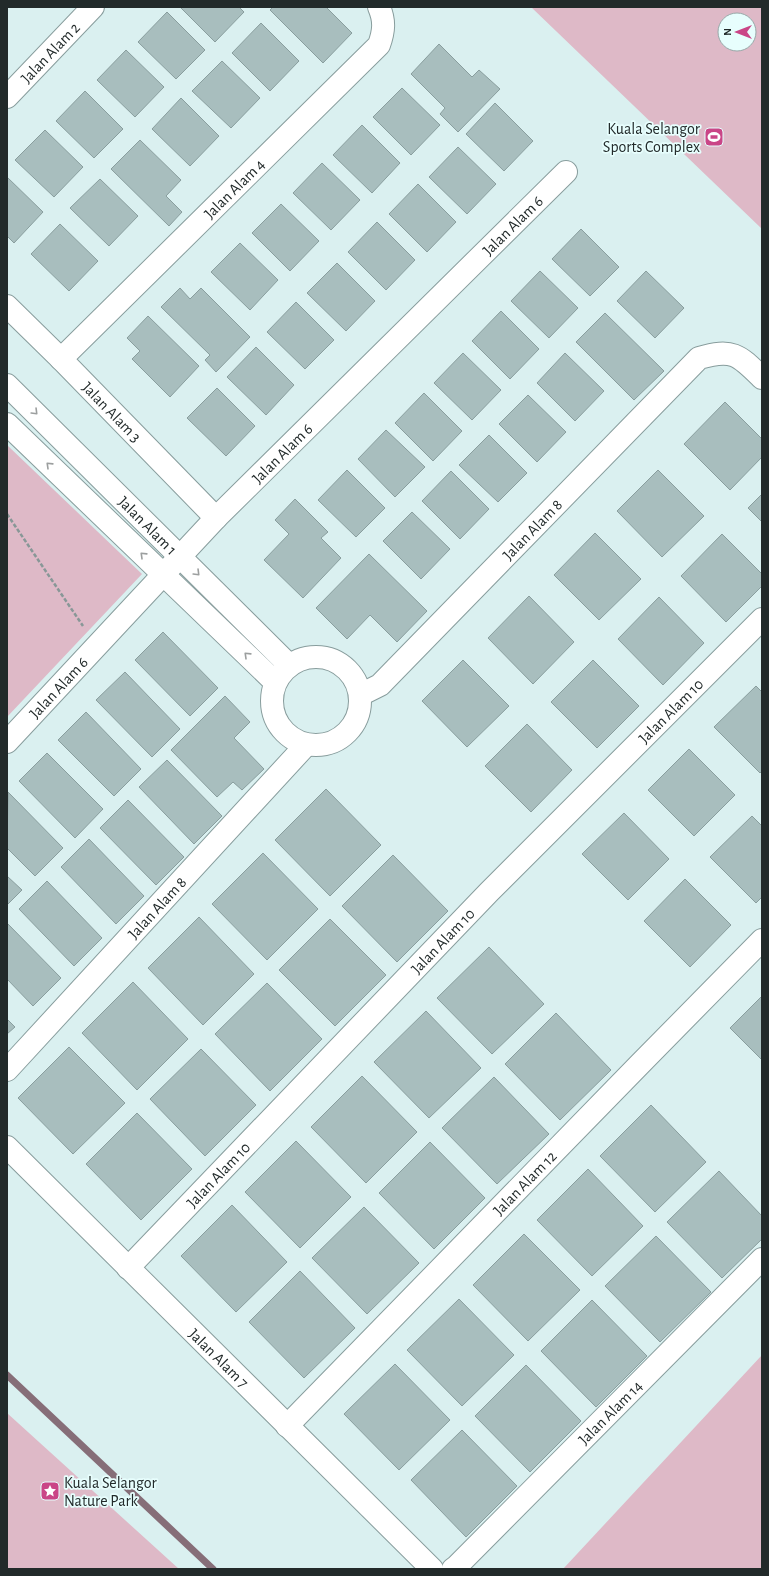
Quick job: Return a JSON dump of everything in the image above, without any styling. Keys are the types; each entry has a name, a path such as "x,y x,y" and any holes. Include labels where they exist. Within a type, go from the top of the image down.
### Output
{"street":[{"name":"Jalan Alam 2","path":"7,97 93,7"},
{"name":"Jalan Alam 4","path":"61,359 379,45 383,34 384,22 379,7"},
{"name":"Jalan Alam 6","path":"7,742 216,518 566,172"},
{"name":"Jalan Alam 3","path":"7,306 61,359 216,518"},
{"name":"Jalan Alam 8","path":"360,695 380,685 699,358 722,353 731,354 742,358 762,378"},
{"name":"Jalan Alam 1","path":"7,385 289,664"},
{"name":"Jalan Alam 1","path":"7,424 275,682"},
{"name":"Jalan Alam 10","path":"128,1268 489,892 762,619"},
{"path":"318,656 333,660 346,668 355,680 360,695 360,709 355,723 346,734 334,742 321,746 306,745 294,740 284,732 276,721 272,709 271,696 275,682 281,672 289,664 303,658 318,656"},
{"name":"Jalan Alam 8","path":"7,1070 306,745"},
{"name":"Jalan Alam 12","path":"287,1426 638,1065 762,940"},
{"name":"Jalan Alam 7","path":"7,1147 432,1569"},
{"name":"Jalan Alam 14","path":"455,1567 762,1259"}],"path":[{"path":"7,514 97,646"}],"shaded area":[{"name":"Kuala Selangor Sports Complex","path":"531,7 762,7 762,229"},
{"path":"7,445 142,574 7,717"},
{"path":"762,1355 762,1569 563,1569"},
{"name":"Kuala Selangor Nature Park","path":"7,1413 179,1569 7,1569"}],"building":[{"path":"180,7 239,7 244,12 215,42"},
{"path":"273,7 326,7 352,33 323,63 270,10"},
{"path":"167,12 205,50 176,79 138,42"},
{"path":"261,23 299,61 270,91 232,53"},
{"path":"439,44 472,77 479,70 500,89 458,132 440,114 445,108 411,74"},
{"path":"126,50 164,87 135,117 97,80"},
{"path":"222,61 260,98 231,128 192,91"},
{"path":"402,88 440,125 411,155 373,117"},
{"path":"85,91 123,129 94,158 56,121"},
{"path":"181,98 219,136 190,166 152,129"},
{"path":"495,103 533,141 504,171 466,134"},
{"path":"362,125 400,163 372,193 333,155"},
{"path":"45,130 83,167 54,197 15,160"},
{"path":"140,140 181,180 166,196 182,212 169,226 111,169"},
{"path":"458,147 496,184 467,214 429,177"},
{"path":"322,163 360,200 331,230 293,193"},
{"path":"7,177 43,212 14,243 7,236"},
{"path":"100,179 138,216 109,246 70,208"},
{"path":"418,184 456,222 427,252 389,214"},
{"path":"281,204 319,241 290,271 252,233"},
{"path":"377,222 415,260 386,290 348,252"},
{"path":"60,224 98,261 69,291 31,254"},
{"path":"581,229 619,267 590,296 552,259"},
{"path":"240,243 278,280 250,310 211,272"},
{"path":"337,263 375,301 346,331 307,293"},
{"path":"540,271 578,308 549,338 511,301"},
{"path":"646,271 684,308 655,338 617,301"},
{"path":"180,288 190,299 201,288 250,337 216,372 205,360 210,355 161,307"},
{"path":"296,302 334,340 305,369 267,332"},
{"path":"501,311 539,349 510,379 472,341"},
{"path":"605,313 664,371 634,400 576,342"},
{"path":"148,316 199,366 170,397 132,359 140,351 127,338"},
{"path":"256,347 294,385 266,415 227,377"},
{"path":"463,353 501,390 472,420 434,383"},
{"path":"565,353 604,391 575,421 537,383"},
{"path":"217,388 255,426 226,456 187,418"},
{"path":"424,393 462,431 433,461 395,423"},
{"path":"528,395 566,432 537,462 499,424"},
{"path":"725,402 762,439 762,457 730,490 684,444"},
{"path":"386,430 425,467 395,497 358,459"},
{"path":"489,435 527,473 498,502 459,465"},
{"path":"347,470 385,508 356,537 318,500"},
{"path":"658,470 704,516 662,557 617,511"},
{"path":"451,471 489,509 460,539 422,501"},
{"path":"762,494 762,522 748,508"},
{"path":"295,499 328,532 321,538 341,558 303,598 264,560 289,534 275,520"},
{"path":"412,512 450,549 421,579 383,541"},
{"path":"595,533 641,579 599,620 554,575"},
{"path":"722,534 762,574 762,586 726,622 681,576"},
{"path":"369,554 427,611 397,642 370,615 347,639 316,608"},
{"path":"529,596 574,642 533,684 488,638"},
{"path":"659,597 704,643 663,685 618,639"},
{"path":"163,632 218,688 190,716 135,660"},
{"path":"463,660 509,706 467,747 422,701"},
{"path":"593,660 639,706 597,748 551,702"},
{"path":"125,672 180,729 152,757 96,700"},
{"path":"756,686 762,692 762,771 760,773 714,727"},
{"path":"225,696 250,722 234,738 264,769 242,790 233,782 217,797 171,750"},
{"path":"86,712 141,769 114,796 58,740"},
{"path":"527,724 572,770 531,812 485,766"},
{"path":"689,749 735,795 694,836 648,790"},
{"path":"47,753 103,809 75,838 19,781"},
{"path":"167,760 222,816 194,844 139,787"},
{"path":"326,789 381,845 330,896 275,840"},
{"path":"8,792 63,848 35,876 7,848"},
{"path":"128,800 184,857 156,885 100,828"},
{"path":"624,813 669,859 628,900 582,854"},
{"path":"752,816 762,826 762,897 756,903 710,857"},
{"path":"89,839 144,896 116,924 61,867"},
{"path":"263,853 318,909 267,960 212,904"},
{"path":"393,855 448,911 397,962 342,906"},
{"path":"7,876 22,890 7,905"},
{"path":"685,879 731,925 690,967 644,921"},
{"path":"47,881 102,938 74,966 19,909"},
{"path":"199,917 254,974 203,1025 148,968"},
{"path":"330,919 386,975 335,1026 279,970"},
{"path":"7,923 61,978 33,1006 7,979"},
{"path":"489,947 544,1004 492,1054 437,998"},
{"path":"133,982 188,1039 137,1090 82,1033"},
{"path":"267,983 322,1039 270,1091 215,1034"},
{"path":"762,996 762,1060 730,1028"},
{"path":"426,1011 481,1068 429,1118 374,1062"},
{"path":"556,1013 611,1070 560,1120 505,1064"},
{"path":"7,1019 15,1027 7,1034"},
{"path":"69,1047 125,1103 73,1154 18,1098"},
{"path":"201,1049 256,1105 205,1156 150,1099"},
{"path":"362,1076 417,1132 366,1183 311,1127"},
{"path":"494,1077 549,1134 497,1184 442,1128"},
{"path":"651,1105 706,1162 655,1212 600,1156"},
{"path":"137,1113 192,1169 141,1220 86,1164"},
{"path":"296,1141 351,1197 300,1248 245,1192"},
{"path":"430,1142 485,1198 434,1249 379,1193"},
{"path":"588,1169 643,1226 592,1276 537,1220"},
{"path":"719,1171 762,1216 762,1239 722,1278 667,1222"},
{"path":"232,1205 287,1262 236,1312 181,1256"},
{"path":"364,1207 419,1263 367,1314 312,1258"},
{"path":"524,1234 580,1290 528,1341 473,1285"},
{"path":"656,1236 711,1292 660,1342 605,1286"},
{"path":"300,1271 355,1328 304,1378 249,1322"},
{"path":"459,1299 514,1355 462,1406 407,1350"},
{"path":"592,1300 647,1356 596,1407 541,1351"},
{"path":"395,1364 450,1420 399,1470 344,1414"},
{"path":"526,1365 581,1421 530,1472 475,1416"},
{"path":"462,1430 517,1486 466,1537 411,1480"}],"waterway":[{"path":"7,1375 213,1569"}],"place":[{"name":"Kuala Selangor Sports Complex","path":"714,137"},
{"name":"Kuala Selangor Nature Park","path":"50,1491"}]}
